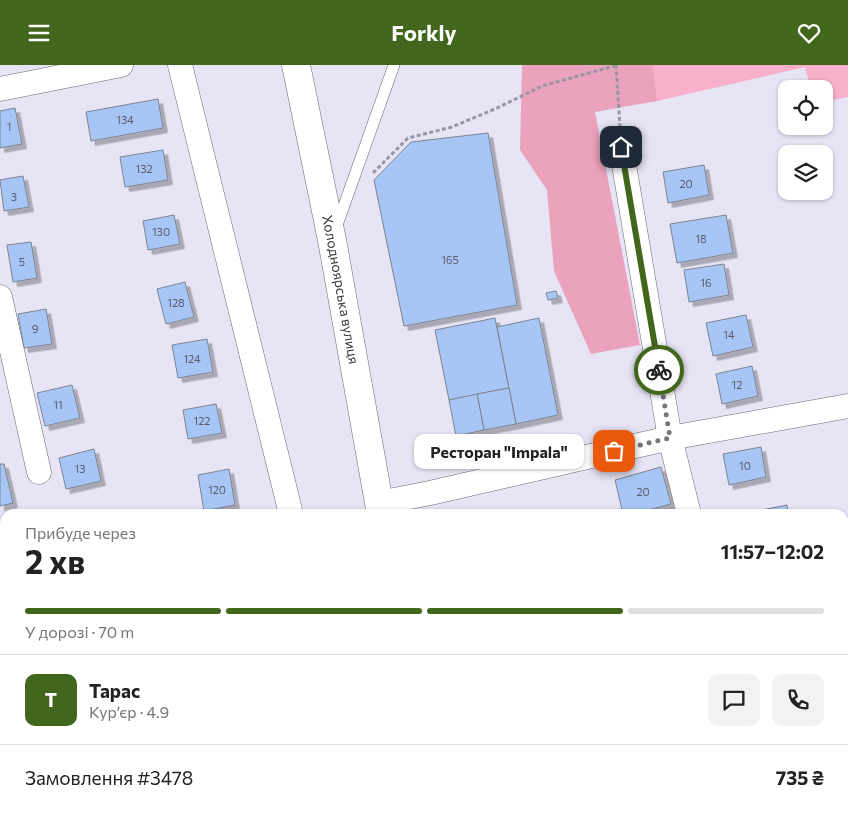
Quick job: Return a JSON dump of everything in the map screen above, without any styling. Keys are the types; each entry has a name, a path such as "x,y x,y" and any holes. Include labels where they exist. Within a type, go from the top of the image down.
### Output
{"main road":[{"name":"Холодноярська вулиця","path":"296,65 332,240 380,508"}],"street":[{"path":"0,89 122,65"},
{"path":"180,65 290,509"},
{"path":"621,147 670,438 688,509"},
{"path":"0,297 39,472"},
{"path":"380,508 439,491 670,438 848,406"}],"lane":[{"path":"332,240 394,65"}],"path":[{"path":"369,177 408,138 452,127 542,86 616,65 621,147"}],"shaded area":[{"path":"522,65 653,65 657,101 595,112 640,345 591,354 554,271 547,190 520,150"},
{"path":"653,65 848,65 848,97 833,100 833,80 809,80 805,67 657,101"}],"building":[{"path":"158,99 163,128 91,141 86,112"},
{"path":"15,108 22,144 0,148 0,111"},
{"path":"488,133 517,305 404,326 374,180 411,142"},
{"path":"163,150 168,180 125,187 120,157"},
{"path":"704,165 709,195 668,203 663,172"},
{"path":"23,176 29,207 4,211 0,180"},
{"path":"174,215 180,244 148,250 143,221"},
{"path":"726,215 733,253 677,263 670,224"},
{"path":"31,242 37,278 13,282 7,245"},
{"path":"724,264 729,295 689,302 684,270"},
{"path":"185,282 194,317 166,324 157,289"},
{"path":"556,291 558,298 548,300 546,293"},
{"path":"46,309 52,344 24,348 18,314"},
{"path":"746,315 753,347 713,356 706,323"},
{"path":"495,318 509,388 449,400 435,330"},
{"path":"539,318 558,415 516,424 497,327"},
{"path":"207,339 213,372 178,378 172,345"},
{"path":"752,366 758,396 722,404 716,374"},
{"path":"72,385 80,418 45,426 37,393"},
{"path":"509,388 516,424 484,430 477,394"},
{"path":"477,394 484,430 456,436 449,400"},
{"path":"216,404 222,433 188,439 183,410"},
{"path":"761,447 766,477 729,485 723,454"},
{"path":"94,449 101,481 66,489 59,458"},
{"path":"0,464 4,464 13,503 0,506"},
{"path":"661,467 671,504 652,509 622,509 615,480"},
{"path":"229,469 235,505 204,509 198,475"},
{"path":"787,505 788,509 767,509"}],"way so far":[{"path":"614,451 670,438 659,370"}],"place":[{"name":"Ресторан \"Impala\"","path":"614,451"}],"route":[{"path":"621,147 659,370"}]}
